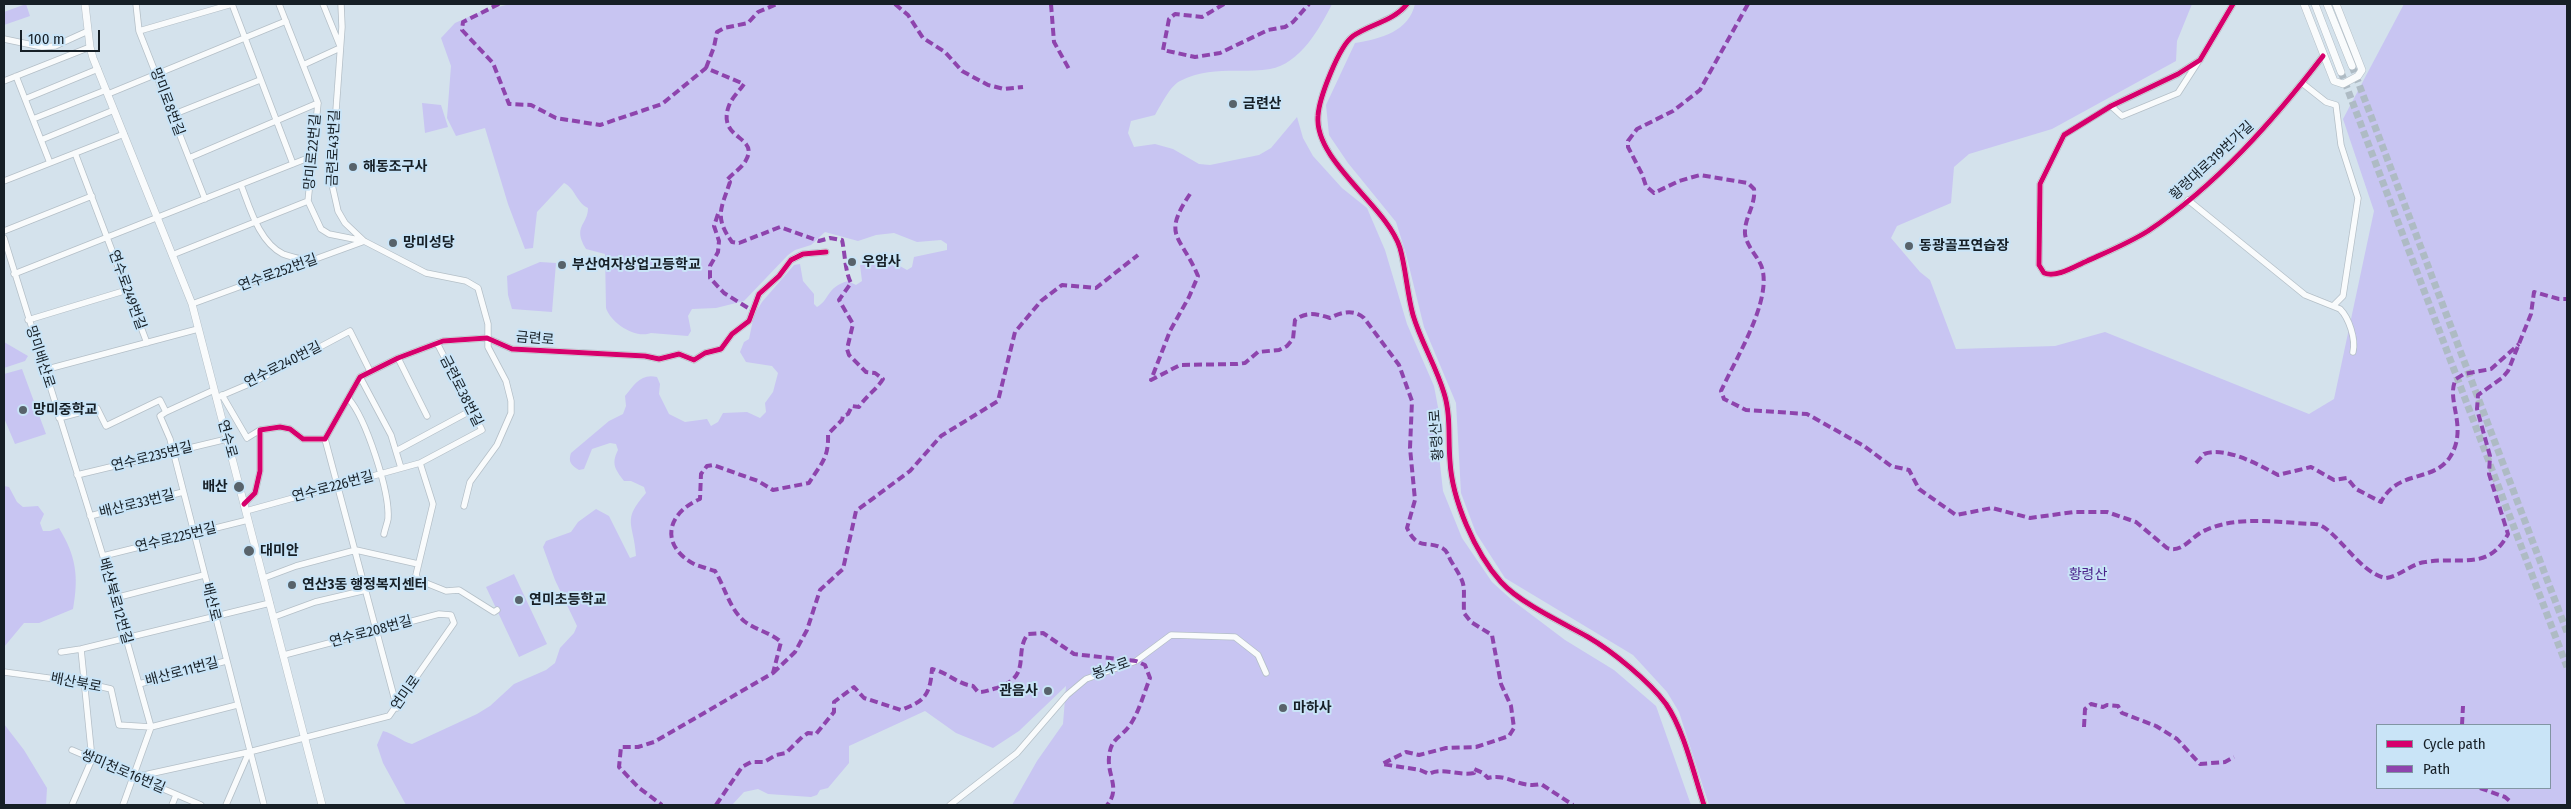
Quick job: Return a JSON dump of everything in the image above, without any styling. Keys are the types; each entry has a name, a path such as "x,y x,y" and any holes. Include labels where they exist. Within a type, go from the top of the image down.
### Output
{"main road":[{"name":"연수로","path":"85,4 90,47 192,304 218,394 227,439 322,805"},
{"path":"2304,4 2323,56 2334,81 2337,83 2350,81 2362,74 2362,70 2336,4"},
{"path":"2314,4 2341,72"},
{"path":"2327,4 2352,66"}],"street":[{"name":"망미로8번길","path":"136,4 139,31 204,199"},
{"path":"139,31 232,4 292,164"},
{"name":"망미로22번길","path":"279,4 318,104 308,201 321,229 329,234 364,241"},
{"path":"303,65 340,48 324,4"},
{"name":"금련로43번길","path":"341,4 331,180 338,211 346,223 364,241 426,272 472,283 478,288 488,324 488,347 506,381 511,401 511,413 497,445 470,482 464,506"},
{"name":"황령산로","path":"1407,4 1397,14 1353,36 1343,46 1318,117 1327,148 1391,228 1400,247 1413,313 1444,392 1449,418 1453,490 1464,522 1501,582 1554,618 1606,648 1627,664 1666,704 1686,748 1704,805"},
{"name":"황령대로319번가길","path":"2233,4 2200,60 2178,74 2111,106 2064,135 2043,175 2039,193 2041,270 2046,274 2058,273 2125,244 2149,230 2188,200 2212,180 2278,114 2323,56"},
{"path":"33,119 156,74 286,22"},
{"path":"4,39 42,47 55,46 88,31"},
{"path":"4,81 90,47"},
{"path":"2111,106 2122,116 2178,93 2200,60"},
{"path":"25,99 98,69"},
{"path":"16,76 50,163"},
{"path":"172,115 260,80"},
{"path":"2302,83 2326,102 2336,105 2341,145 2358,198 2343,296 2333,306"},
{"path":"188,158 318,104"},
{"path":"41,140 114,110"},
{"path":"4,181 124,134"},
{"name":"연수로249번길","path":"75,154 147,342"},
{"path":"14,274 313,156"},
{"path":"241,184 255,222 267,239 282,253 310,261"},
{"path":"4,231 92,196"},
{"path":"2188,200 2305,295 2333,306 2344,314 2353,339 2353,352"},
{"path":"172,255 308,201"},
{"name":"망미배산로","path":"4,238 77,475"},
{"name":"연수로252번길","path":"192,304 364,241"},
{"name":"금련로","path":"325,438 360,377 370,370 398,358 450,340 488,338 512,349 645,356 660,359 680,354 694,360 705,353 721,348 732,334 749,321 759,294 779,276 791,260 803,254 826,252"},
{"path":"28,320 127,290"},
{"name":"연수로249번길","path":"44,370 198,329"},
{"name":"연수로240번길","path":"166,412 256,381 350,330 370,370"},
{"name":"금련로38번길","path":"420,463 482,430 437,343"},
{"path":"398,358 427,416"},
{"path":"360,377 391,435 401,468"},
{"path":"218,394 247,438 260,430 280,427 290,429 303,439 325,438 397,708"},
{"path":"348,398 353,404 373,445 387,502 388,520 384,534"},
{"path":"59,418 97,408 106,426 160,400 166,412"},
{"path":"396,451 472,410"},
{"name":"배산로","path":"166,412 160,416 173,451 264,805"},
{"path":"245,507 255,493 260,471 260,430"},
{"name":"연수로235번길","path":"77,475 227,439"},
{"path":"420,463 433,504 432,515 416,575 426,583 446,591 459,590 494,612 497,610"},
{"name":"연수로226번길","path":"245,507 420,463"},
{"name":"배산북로12번길","path":"77,475 103,556 151,727"},
{"name":"배산로33번길","path":"90,516 183,492"},
{"name":"연수로225번길","path":"103,556 248,520"},
{"path":"264,578 296,566 356,550 418,564"},
{"path":"115,598 204,574"},
{"path":"274,616 314,602 366,590"},
{"path":"61,652 81,650 270,603"},
{"name":"연수로208번길","path":"284,655 439,614 451,615 454,623"},
{"name":"연미로","path":"135,777 249,752 305,736 390,716 454,623"},
{"name":"봉수로","path":"950,805 1017,754 1067,695 1086,678 1136,661 1171,634 1235,637 1258,655 1266,673"},
{"path":"72,805 92,759 81,650"},
{"name":"배산로11번길","path":"139,684 226,661"},
{"name":"배산북로","path":"4,672 85,683 112,690 119,725 151,727 237,705"},
{"path":"123,805 135,777 151,727"},
{"name":"쌍미천로16번길","path":"72,750 201,805"},
{"path":"226,805 249,752"},
{"path":"172,805 176,795"}],"green space":[{"path":"26,4 30,16 4,25 4,12"},
{"path":"510,4 1332,4 1308,44 1300,53 1281,66 1259,70 1214,71 1192,76 1176,83 1155,115 1131,121 1128,133 1134,147 1155,144 1173,149 1199,164 1210,165 1259,155 1271,148 1297,117 1303,138 1313,156 1342,188 1367,208 1385,250 1407,324 1434,386 1440,418 1439,455 1443,491 1462,538 1492,582 1512,600 1565,640 1614,670 1656,706 1691,805 1012,805 1037,761 1063,724 1066,686 1019,731 993,748 956,733 925,711 849,746 849,763 828,788 820,790 817,795 811,797 768,794 758,789 744,792 732,805 406,805 383,763 377,745 383,731 412,744 477,714 490,706 514,684 546,670 555,663 560,648 574,633 577,626 555,580 543,547 546,541 571,532 578,522 596,509 609,516 630,558 636,556 631,517 638,502 646,493 644,487 631,481 624,481 618,473 614,463 618,450 616,444 610,443 592,449 584,469 579,470 576,468 572,465 570,459 571,453 609,421 623,414 626,406 625,396 635,384 642,378 657,377 660,384 659,394 669,414 685,422 707,419 711,426 718,422 723,413 747,412 760,418 766,412 765,403 773,392 778,373 772,366 746,362 740,352 744,342 749,339 754,315 762,302 794,265 800,264 803,281 814,294 814,304 817,307 825,301 835,287 848,281 856,285 862,281 860,265 882,256 907,270 912,267 914,257 947,250 947,244 941,240 917,242 894,233 876,235 858,241 825,232 811,245 795,250 788,255 744,301 716,308 692,309 688,316 691,331 688,336 651,333 638,334 631,332 618,324 606,308 605,254 586,249 580,235 580,230 586,218 588,208 571,188 564,183 537,212 533,248 525,249 508,204 485,128 456,136 447,118 451,66 441,38 455,23 482,11"},
{"name":"황령산","path":"1415,4 2192,4 2177,41 2176,61 2052,129 1969,154 1954,167 1951,203 1897,226 1891,238 1920,272 1930,280 1956,349 2055,346 2105,332 2309,414 2334,399 2374,211 2343,119 2404,4 2567,4 2567,805 1709,805 1679,712 1667,692 1633,655 1505,578 1476,533 1461,493 1456,403 1424,327 1396,222 1348,163 1329,135 1326,105 1355,43 1384,36 1407,21"},
{"path":"422,103 441,105 448,127 425,133"},
{"path":"540,262 556,263 552,312 512,309 508,295 507,276"},
{"path":"4,342 28,356 25,361 4,368"},
{"path":"22,369 46,434 15,444 4,418 4,374"},
{"path":"4,486 9,487 17,502 23,507 38,506 44,514 40,523 43,531 59,528 65,538 75,567 76,586 73,609 39,623 24,623 4,647"},
{"path":"514,574 547,644 519,657 486,587"},
{"path":"4,724 24,750 47,788 46,805 4,805"}],"tunnel":[{"path":"2352,66 2567,632"},
{"path":"2341,72 2567,667"}],"marked path":[{"path":"499,4 463,22 462,30 493,63 509,104 531,105 556,118 600,125 662,104 706,68 744,84 730,103 727,115 728,124 732,131 743,141 749,152 745,163 727,180 730,182 721,213 726,233 732,242 739,243 780,227 819,241 830,238 842,240 846,268 851,283 839,300 853,324 847,349 849,355 866,372 875,373 883,379 859,407 852,406 848,414 843,416 842,420 828,434 826,455 809,483 773,490 758,481 713,465 707,466 701,474 700,499 688,505 674,522 671,531 672,540 684,558 696,565 715,571 739,616 748,624 781,642 773,673 654,742 638,747 621,747 619,767 638,787 662,805"},
{"path":"706,68 714,47 717,32 724,28 748,23 758,12 777,4"},
{"path":"895,4 908,15 923,38 945,52 962,71 988,85 1004,89 1023,87"},
{"path":"1051,4 1054,42 1069,69"},
{"path":"1224,4 1202,17 1175,14 1169,19 1163,50 1195,57 1220,53 1268,30 1285,27 1293,22 1309,4"},
{"path":"1748,4 1700,90 1673,111 1637,129 1628,141 1628,147 1646,186 1654,193 1679,181 1700,175 1748,183 1754,189 1745,234 1748,244 1762,267 1763,286 1761,301 1750,333 1721,391 1724,399 1746,410 1807,414 1864,446 1891,466 1909,470 1919,489 1956,515 1992,508 2030,518 2074,512 2107,512 2136,522 2167,548 2173,549 2183,546 2201,532 2219,525 2246,521 2315,524 2322,526 2330,532 2366,568 2376,575 2386,578 2425,562 2482,558 2491,554 2500,546 2508,534 2489,474 2490,456 2477,409 2478,395 2502,378 2508,371 2531,314 2534,292 2559,299 2567,299"},
{"path":"1190,194 1181,208 1175,228 1180,243 1198,276 1189,297 1170,331 1151,380 1180,365 1245,363 1258,352 1279,350 1287,346 1293,339 1295,320 1304,315 1330,318 1352,312 1360,315 1399,365 1412,401 1410,448 1415,500 1407,528 1415,540 1446,551 1464,586 1464,613 1471,622 1492,635 1501,684 1511,706 1514,728 1509,736 1476,747 1446,748 1419,755 1406,752 1382,764 1420,770 1429,774 1439,771 1468,774 1474,773 1474,769 1483,773 1488,778 1502,778 1533,785 1541,784 1573,805"},
{"path":"718,214 714,226 719,241 718,252 710,266 710,278 724,293 753,311"},
{"path":"773,673 795,652 807,630 820,590 843,569 856,511 910,471 941,436 998,401 1015,332 1041,301 1062,285 1096,288 1138,255"},
{"path":"2196,463 2204,454 2222,452 2262,466 2278,475 2311,467 2334,480 2347,478 2356,489 2381,502 2388,492 2397,485 2434,470 2443,465 2450,457 2457,435 2453,396 2453,387 2456,379 2464,374 2491,369 2519,344"},
{"path":"716,805 742,767 751,762 764,762 776,755 786,753 808,733 816,734 834,712 834,702 854,687 864,698 901,710 916,703 925,696 930,685 932,669 973,686 978,692 988,691 1008,683 1015,677 1019,671 1022,649 1028,634 1043,633 1074,654 1136,661 1145,665 1150,678 1133,720 1116,739 1110,750 1109,764 1113,793 1107,805"},
{"path":"2084,727 2085,709 2091,704 2103,707 2107,705 2118,706 2122,713 2156,726 2177,739 2200,764 2225,762 2234,757"},
{"path":"2462,724 2463,706"},
{"path":"2483,789 2505,797 2512,803"}],"cycle path":[{"path":"1407,4 1402,10 1389,18 1353,36 1342,50 1331,73 1319,108 1320,133 1327,150 1393,232 1400,248 1413,315 1441,383 1446,401 1450,461 1455,492 1466,525 1482,556 1491,570 1509,590 1530,605 1608,650 1630,667 1659,695 1678,727 1704,805"},
{"path":"2233,4 2200,60 2178,74 2111,106 2064,135 2040,184 2039,265 2044,273 2055,274 2066,271 2118,247 2148,231 2173,213 2221,173 2243,151 2323,56"},
{"path":"244,504 255,493 260,471 260,430 280,427 290,429 303,439 325,439 360,377 398,358 443,341 487,338 512,349 645,356 659,359 679,354 694,360 705,353 721,349 732,334 749,321 759,294 779,276 791,260 803,254 826,252"}],"place":[{"name":"금련산","path":"1233,104"},
{"name":"해동조구사","path":"353,167"},
{"name":"망미성당","path":"393,243"},
{"name":"동광골프연습장","path":"1909,246"},
{"name":"우암사","path":"852,262"},
{"name":"부산여자상업고등학교","path":"562,265"},
{"name":"망미중학교","path":"23,410"},
{"name":"배산","path":"239,487"},
{"name":"대미안","path":"249,551"},
{"name":"연산3동 행정복지센터","path":"292,585"},
{"name":"연미초등학교","path":"519,600"},
{"name":"관음사","path":"1048,691"},
{"name":"마하사","path":"1283,708"}]}
